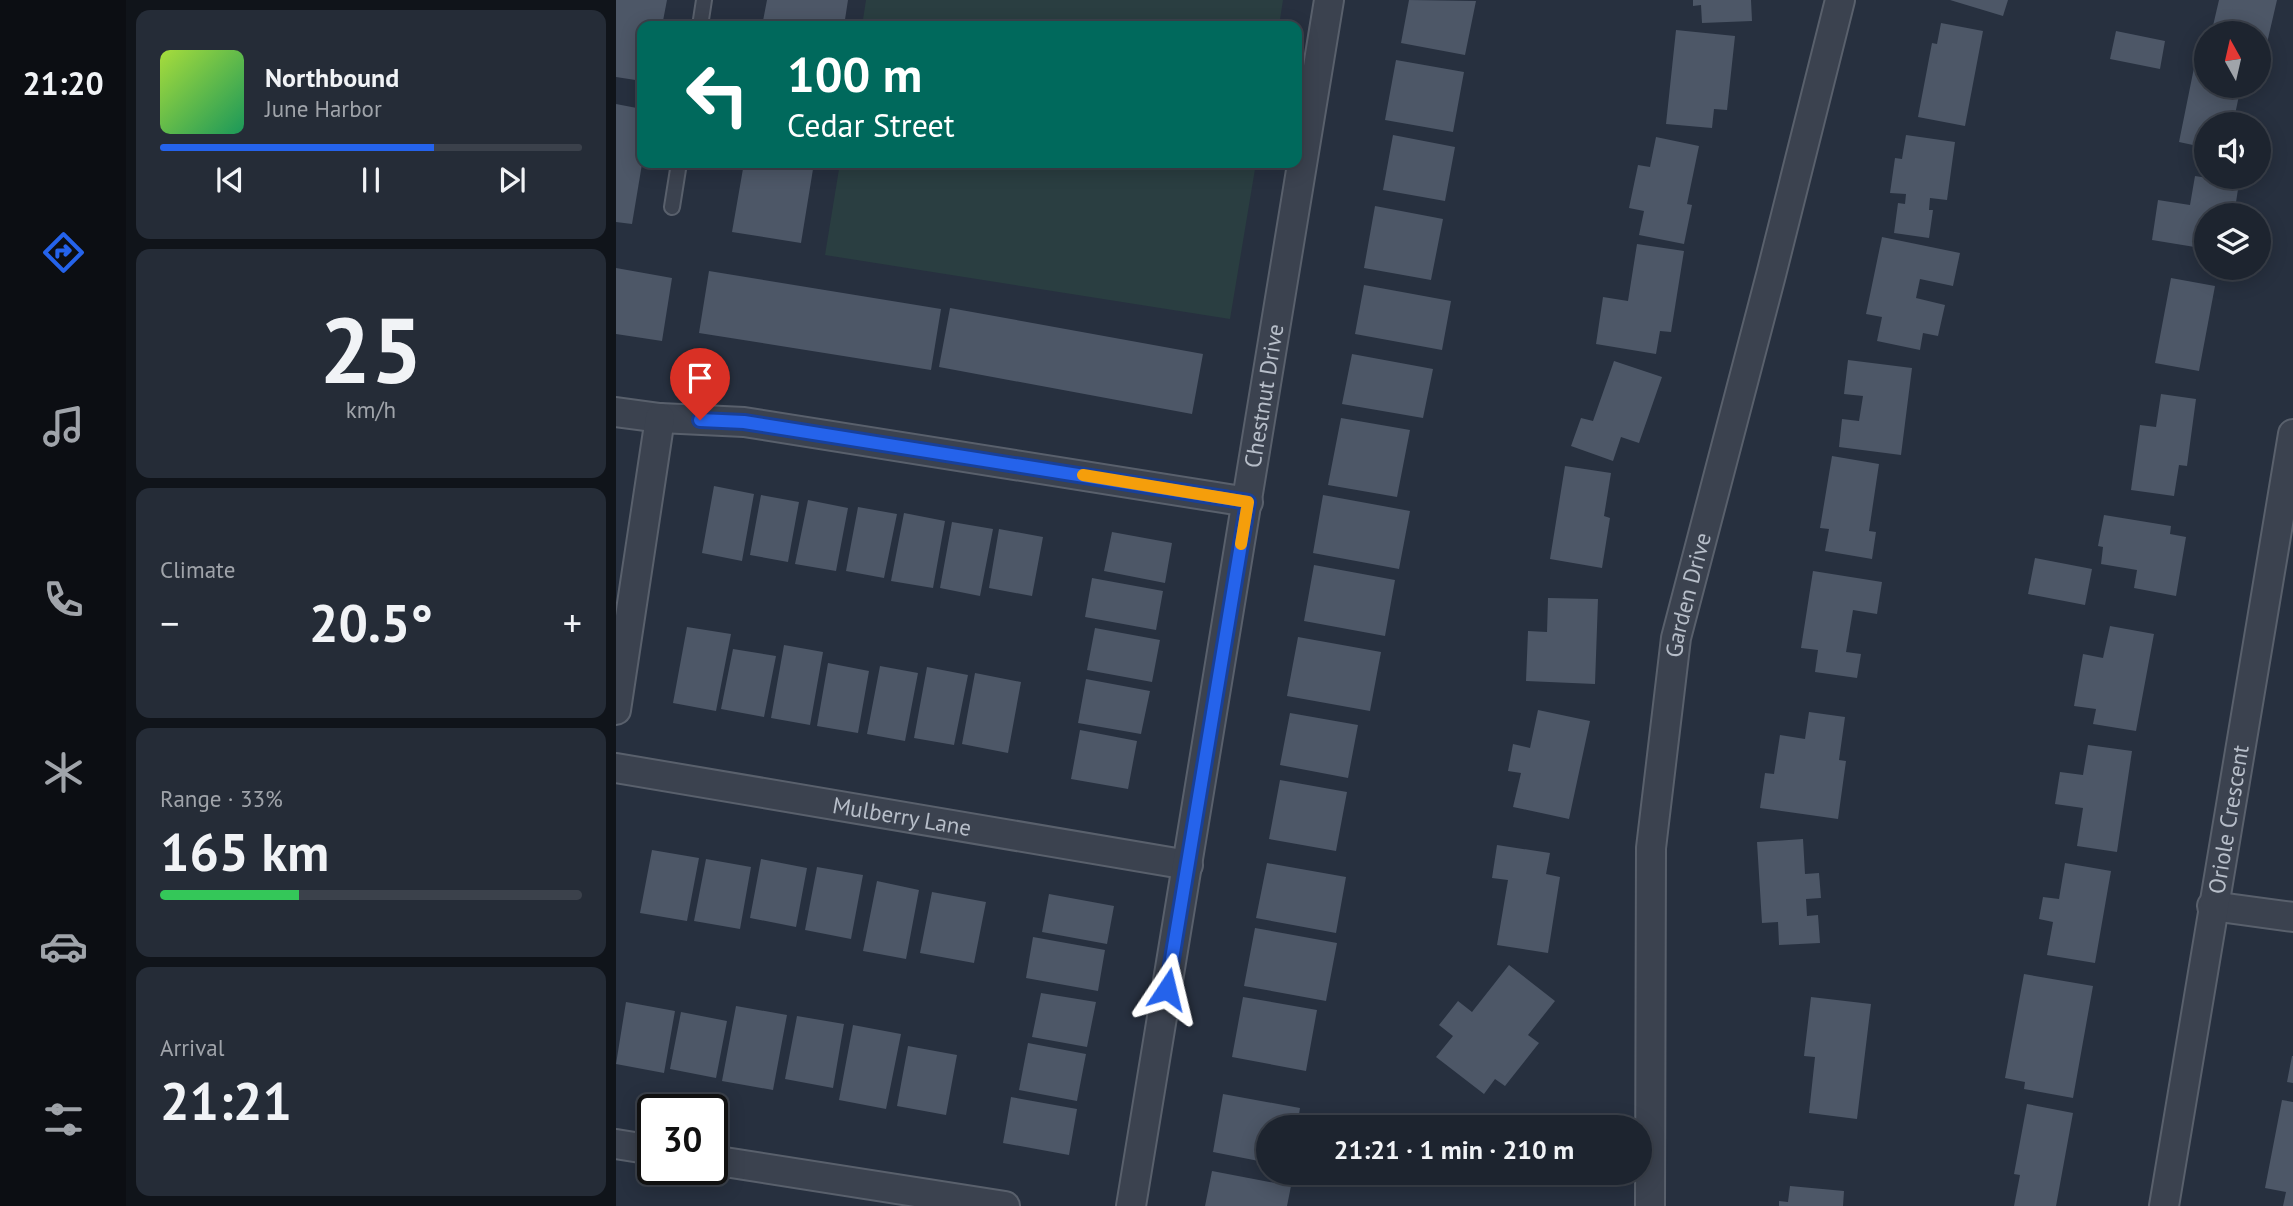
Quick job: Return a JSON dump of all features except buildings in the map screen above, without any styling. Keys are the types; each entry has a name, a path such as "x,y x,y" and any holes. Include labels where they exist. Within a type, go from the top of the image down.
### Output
{"street":[{"name":"Chestnut Drive","path":"1302,167 1329,0"},
{"name":"Garden Drive","path":"1646,1115 1651,849 1676,638 1840,0"},
{"name":"Chestnut Drive","path":"1131,1206 1302,168"},
{"path":"616,412 660,418 744,422 1248,502"},
{"path":"616,710 660,418"},
{"name":"Oriole Crescent","path":"2164,1206 2212,906 2293,434"},
{"name":"Mulberry Lane","path":"616,768 1188,865"},
{"path":"2212,906 2293,917"},
{"path":"616,1144 637,1147"},
{"path":"728,1163 1005,1206"},
{"name":"Garden Drive","path":"1648,1185 1650,1206"}],"lane":[{"path":"701,21 704,0"},
{"path":"672,207 678,168"}],"green space":[{"path":"866,0 1283,0 1280,21 863,21"},
{"path":"839,168 1255,168 1230,319 825,255"}],"slow traffic":[{"path":"1083,475 1248,502 1241,544"}],"route":[{"path":"700,420 744,422 1248,502 1167,989"}]}
